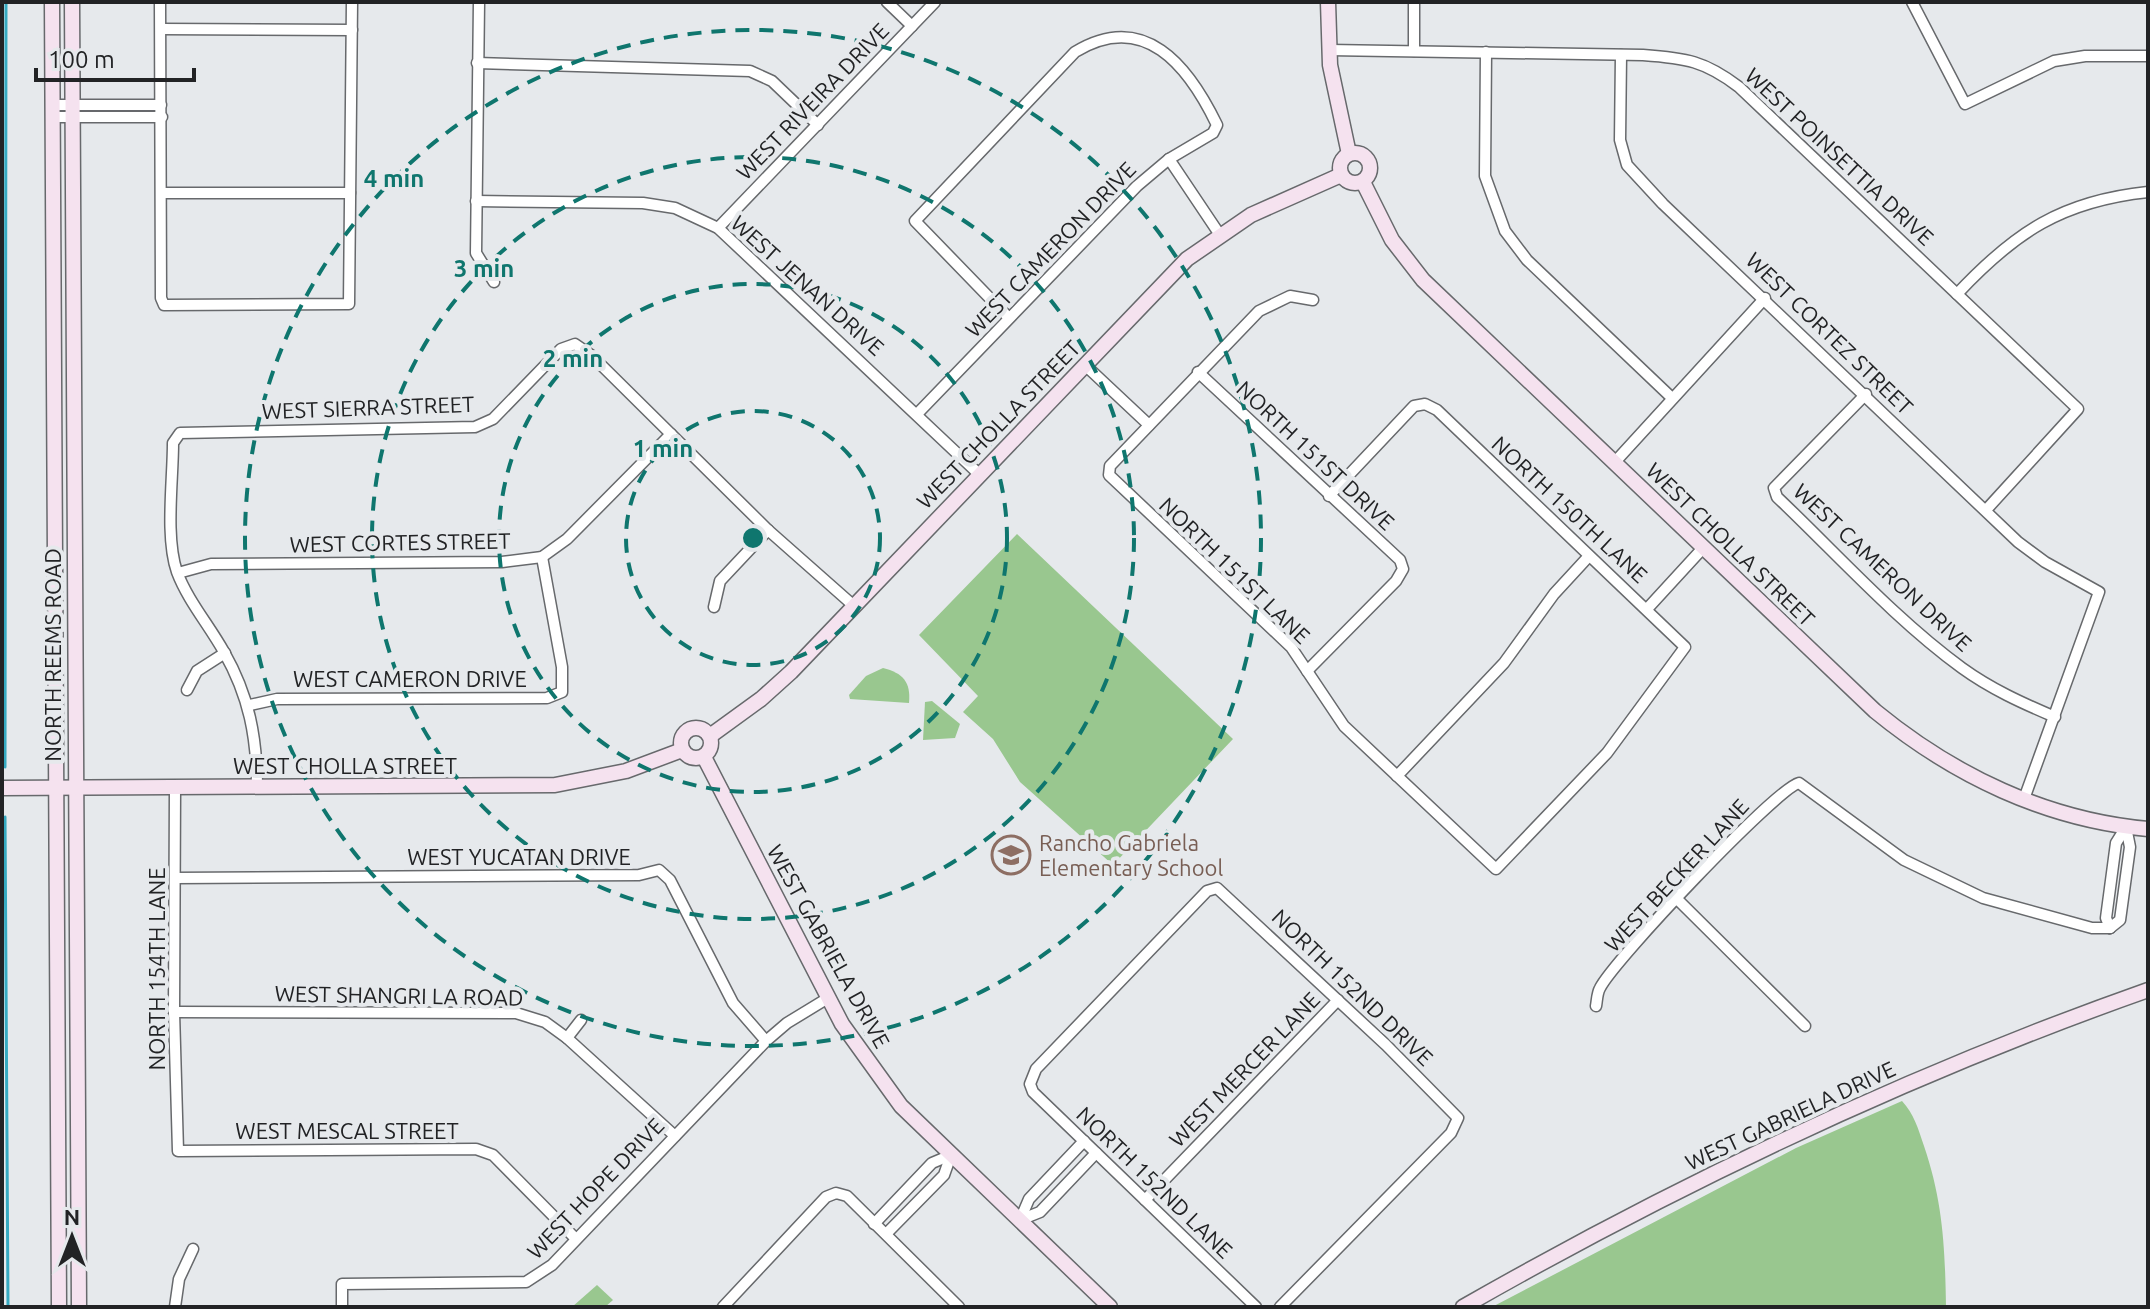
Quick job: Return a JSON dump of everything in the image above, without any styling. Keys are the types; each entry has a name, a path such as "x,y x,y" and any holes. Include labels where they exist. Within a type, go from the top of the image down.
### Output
{"street":[{"name":"NORTH REEMS ROAD","path":"52,2 59,1307"},
{"name":"NORTH REEMS ROAD","path":"72,2 79,1307"},
{"path":"160,2 161,298 164,305 349,304 352,2"},
{"path":"479,2 476,253 494,282"},
{"path":"887,2 912,26"},
{"name":"WEST RIVEIRA DRIVE","path":"718,228 935,2"},
{"path":"1328,2 1329,50 1336,102 1349,154"},
{"path":"1414,2 1414,51"},
{"path":"1912,2 1965,104 2054,61 2085,56 2148,56"},
{"path":"161,29 352,30"},
{"name":"WEST CAMERON DRIVE","path":"918,413 1137,186 1169,159 1213,133 1217,125 1174,60 1155,44 1124,36 1103,39 1075,52 915,221 1009,318"},
{"name":"WEST POINSETTIA DRIVE","path":"1329,50 1621,55 1684,58 1713,67 1739,87 2078,409 1986,510"},
{"path":"1486,52 1485,176 1505,231 1527,260 1672,398"},
{"name":"WEST CORTEZ STREET","path":"1621,55 1620,140 1627,165 1663,204 1986,510 2045,562 2099,592 2055,717"},
{"path":"477,63 750,71 772,81 818,125"},
{"path":"72,111 161,105"},
{"path":"52,111 162,117"},
{"path":"1359,153 1370,164 1369,174 1363,182 1348,182 1341,175 1341,160 1349,154 1359,153"},
{"path":"1169,159 1220,235"},
{"name":"WEST CHOLLA STREET","path":"710,736 779,684 1187,259 1251,215 1341,175"},
{"name":"WEST CHOLLA STREET","path":"1363,182 1392,240 1423,280 1875,711 1918,746 1959,771 2024,799 2126,827 2148,829"},
{"path":"1957,294 2011,241 2041,221 2110,196 2148,192"},
{"path":"162,193 350,193"},
{"name":"WEST JENAN DRIVE","path":"476,201 643,203 675,208 718,228 918,413 980,475"},
{"path":"1085,365 1149,425 1259,311 1290,296 1313,300"},
{"path":"1614,463 1765,298"},
{"name":"WEST SIERRA STREET","path":"178,573 171,551 173,443 180,433 475,427 493,419 561,349 575,344 671,434"},
{"name":"NORTH 151ST DRIVE","path":"1198,372 1400,560 1403,569 1396,581 1307,671"},
{"name":"WEST CAMERON DRIVE","path":"1866,394 1774,488 1777,497 1927,640 2008,697 2055,717"},
{"name":"NORTH 150TH LANE","path":"1329,496 1414,406 1425,404 1437,410 1685,647 1607,753 1496,869"},
{"name":"NORTH 151ST LANE","path":"1149,425 1110,466 1109,475 1291,647 1344,726 1496,869"},
{"path":"671,434 768,530 854,606"},
{"name":"WEST CORTES STREET","path":"178,573 211,564 486,562 542,557 567,539 671,434"},
{"path":"714,607 720,581 768,530"},
{"path":"1647,609 1703,548"},
{"path":"1397,776 1504,663 1554,594 1589,556"},
{"name":"WEST CAMERON DRIVE","path":"250,705 277,699 547,698 562,692 564,683 542,557"},
{"path":"178,573 225,653 250,705 257,745 257,788"},
{"path":"187,690 197,671 225,653"},
{"path":"2024,799 2055,717"},
{"path":"691,728 702,729 710,736 712,745 704,757 689,757 682,750 681,740 691,728"},
{"name":"WEST CHOLLA STREET","path":"2,788 555,785 626,771 682,750"},
{"name":"WEST GABRIELA DRIVE","path":"704,757 828,998 886,1089 1110,1307"},
{"name":"WEST BECKER LANE","path":"1596,1006 1599,989 1677,899 1789,786 1799,783 1904,860 1983,898 2092,928 2110,928 2106,918 2116,843 2126,827"},
{"name":"NORTH 154TH LANE","path":"175,788 174,1012 178,1151"},
{"name":"WEST YUCATAN DRIVE","path":"175,878 639,875 659,870 670,880 741,1016 766,1041"},
{"name":"NORTH 152ND DRIVE","path":"1030,1084 1036,1069 1207,891 1217,888 1338,1000 1458,1118 1451,1133 1280,1307"},
{"path":"1677,899 1805,1026"},
{"name":"WEST GABRIELA DRIVE","path":"1463,1307 1635,1214 1765,1149 1904,1085 2148,990"},
{"name":"WEST HOPE DRIVE","path":"342,1307 342,1284 526,1282 552,1265 766,1041 787,1023 828,998"},
{"name":"WEST MERCER LANE","path":"1145,1200 1338,1000"},
{"name":"WEST SHANGRI LA ROAD","path":"174,1012 516,1013 545,1022 567,1038 675,1136"},
{"path":"567,1038 581,1020"},
{"name":"NORTH 152ND LANE","path":"1030,1084 1033,1092 1256,1307"},
{"path":"1020,1220 1029,1199 1084,1141"},
{"name":"WEST MESCAL STREET","path":"178,1151 476,1149 493,1155 576,1239"},
{"path":"1020,1220 1040,1212 1096,1153"},
{"path":"874,1224 932,1163 951,1155"},
{"path":"886,1234 944,1175 951,1155"},
{"path":"911,1186 922,1197"},
{"path":"723,1307 826,1197 836,1193 847,1196 958,1307"},
{"path":"175,1307 179,1279 193,1249"}],"green space":[{"path":"1017,534 1233,739 1113,865 1020,782 993,739 963,712 978,696 919,635"},
{"path":"883,668 896,673 907,684 909,703 850,699 849,695 866,676"},
{"path":"932,701 960,724 955,738 923,740 925,702"},
{"path":"1902,1101 1918,1127 1935,1186 1944,1244 1946,1307 1492,1307 1796,1148"},
{"path":"597,1285 613,1300 605,1307 572,1307"}],"waterway":[{"path":"5,767 6,2"},
{"path":"5,817 8,1307"}],"place":[{"name":"Rancho Gabriela Elementary School","path":"1011,855"}]}
